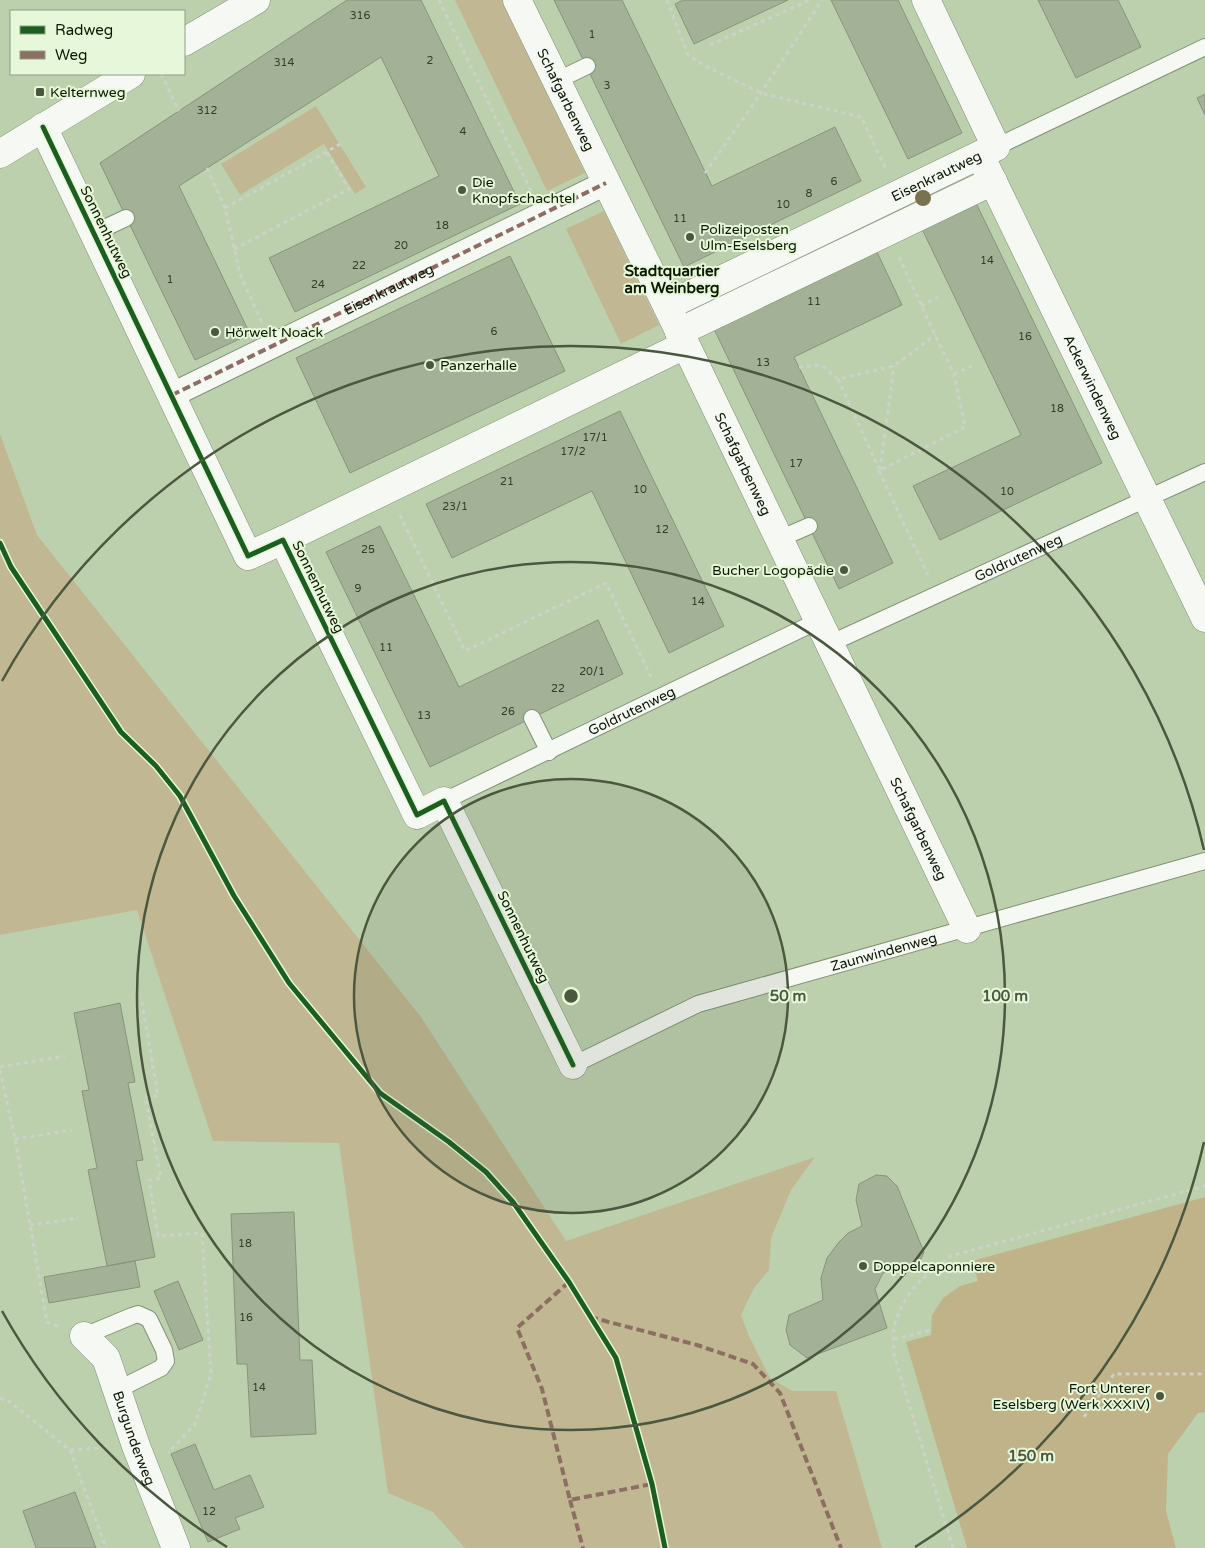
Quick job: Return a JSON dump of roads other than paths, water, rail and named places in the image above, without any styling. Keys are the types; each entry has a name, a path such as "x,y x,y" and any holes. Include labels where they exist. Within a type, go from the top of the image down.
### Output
{"street":[{"path":"185,41 256,0"},
{"name":"Schafgarbenweg","path":"517,0 667,306 967,929"},
{"name":"Ackerwindenweg","path":"926,0 988,151 992,181 1205,618"},
{"path":"0,154 129,75"},
{"name":"Sonnenhutweg","path":"43,127 248,556 283,540 417,815 444,802 573,1065"},
{"name":"Eisenkrautweg","path":"667,306 988,151"},
{"name":"Eisenkrautweg","path":"283,540 388,489 888,232 992,181"},
{"name":"Eisenkrautweg","path":"172,395 606,183"},
{"name":"Burgunderweg","path":"84,1336 106,1358 136,1446 176,1548"}],"lane":[{"name":"Eisenkrautweg","path":"988,151 1205,47"},
{"path":"556,80 587,66"},
{"path":"94,233 126,218"},
{"name":"Goldrutenweg","path":"444,802 549,752 824,632 937,595 1205,472"},
{"path":"779,539 809,526"},
{"path":"532,718 549,752"},
{"name":"Zaunwindenweg","path":"573,1065 698,1004 1205,862"},
{"path":"84,1336 138,1314 149,1319 164,1350 166,1361 161,1368 117,1390"}],"place":[{"name":"Kelternweg","path":"40,92"},
{"name":"Die Knopfschachtel","path":"462,190"},
{"name":"Polizeiposten Ulm-Eselsberg","path":"690,237"},
{"name":"Hörwelt Noack","path":"215,332"},
{"name":"Panzerhalle","path":"430,365"},
{"name":"Bucher Logopädie","path":"844,570"},
{"name":"Doppelcaponniere","path":"863,1266"},
{"name":"Fort Unterer Eselsberg (Werk XXXIV)","path":"1160,1396"}],"district":[{"name":"Stadtquartier am Weinberg","path":"672,280"}]}
